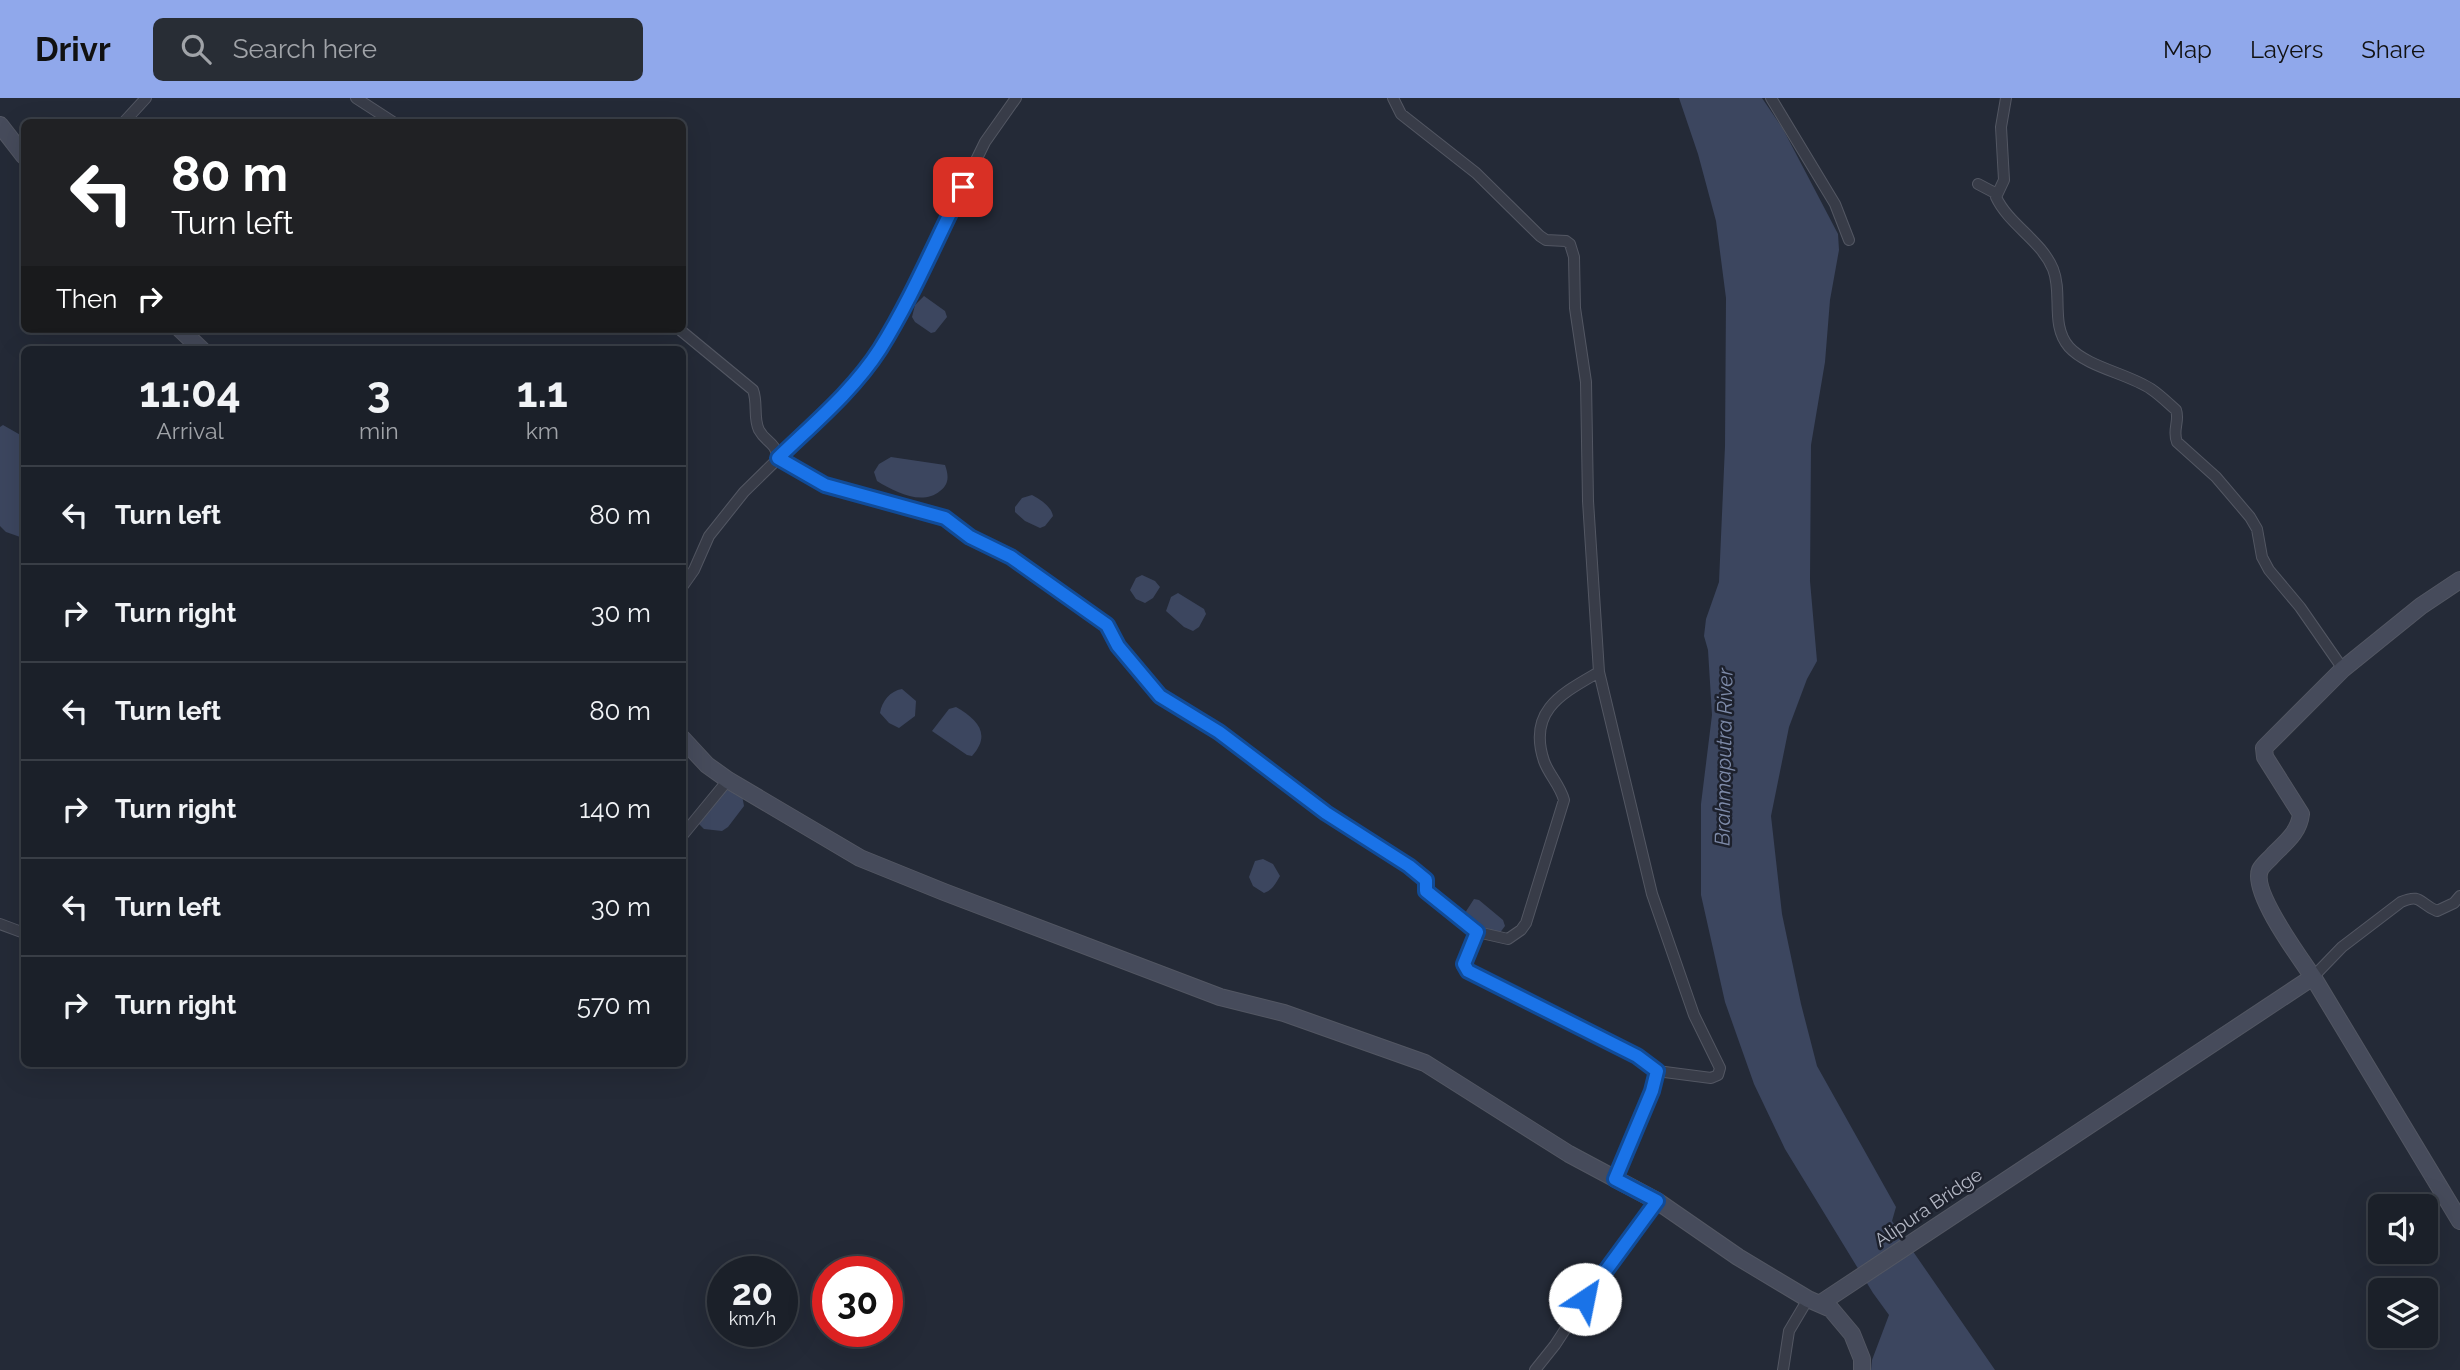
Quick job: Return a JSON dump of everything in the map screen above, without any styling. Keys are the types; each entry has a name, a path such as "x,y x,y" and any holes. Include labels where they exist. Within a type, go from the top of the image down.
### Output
{"street":[{"path":"127,119 146,98"},
{"path":"356,98 388,119"},
{"path":"686,581 709,536 744,492 847,391 879,350 903,309 985,142 1016,98"},
{"path":"1393,98 1401,114 1476,173 1540,236 1546,240 1566,240 1570,244 1574,257 1575,308 1586,383 1588,501 1599,672 1653,894 1694,1015 1720,1068 1718,1075 1711,1078 1657,1071 1637,1056 1468,971 1464,964 1477,932"},
{"path":"1772,98 1835,204 1849,240"},
{"path":"2007,98 2001,127 2004,180 1997,200 2047,257 2054,271 2060,331 2068,345 2113,373 2151,389 2176,410 2177,442 2216,477 2250,517 2257,529 2262,556 2269,570 2300,607 2343,669"},
{"path":"0,125 21,151"},
{"path":"1978,184 1997,194"},
{"path":"184,333 198,346"},
{"path":"684,333 754,390 758,428 776,449 778,458 825,485 945,518 970,537 1011,557 1079,603 1107,625 1118,646 1160,696 1219,732 1326,813 1409,866 1426,880 1426,891 1477,932 1508,939 1526,923 1564,800 1561,788 1550,775 1543,757 1543,720 1549,706 1561,694 1599,672"},
{"path":"2460,580 2421,606 2343,669 2264,748 2265,757 2301,814 2295,833 2260,869 2258,879 2267,904 2460,1221"},
{"path":"686,742 707,765 728,779 860,858 1220,997 1284,1013 1425,1063 1510,1118 1657,1201 1738,1257 1831,1309 1852,1334 1862,1359 1861,1370"},
{"path":"686,831 728,779"},
{"path":"2313,977 2342,947 2401,902 2412,897 2418,898 2433,910 2440,910 2454,903 2460,896"},
{"path":"0,924 21,932"},
{"name":"Alipura Bridge","path":"1814,1301 1901,1251 2313,977"},
{"path":"1615,1179 1652,1091 1657,1071"},
{"path":"1535,1370 1555,1345 1600,1276 1657,1201"},
{"path":"1783,1370 1788,1331 1814,1301"}],"water":[{"name":"Brahmaputra River","path":"1679,98 1762,98 1783,129 1838,234 1839,250 1830,300 1825,362 1811,445 1810,581 1817,661 1807,679 1789,727 1771,816 1782,914 1817,1066 1896,1207 1892,1221 1995,1370 1871,1370 1872,1360 1889,1315 1785,1149 1754,1084 1725,1002 1701,895 1701,804 1712,715 1708,650 1704,636 1706,619 1719,582 1725,446 1726,298 1716,221"},
{"path":"924,296 945,311 947,317 935,332 931,333 912,317 915,305"},
{"path":"3,425 21,435 21,537 6,532 0,526 0,427"},
{"path":"891,457 945,465 947,483 940,491 925,497 908,496 892,489 877,481 874,472 879,464"},
{"path":"1032,495 1048,506 1053,516 1040,528 1025,521 1015,512 1015,507 1022,498"},
{"path":"1142,575 1155,581 1160,587 1153,598 1145,603 1136,599 1130,590 1136,578"},
{"path":"1178,593 1204,609 1206,614 1199,627 1193,631 1184,627 1166,611 1171,597"},
{"path":"902,689 916,701 915,716 899,728 889,723 880,713 887,697"},
{"path":"956,707 976,722 981,734 981,741 972,756 932,731 949,709"},
{"path":"725,789 742,795 744,806 722,831 704,829 699,824"},
{"path":"1263,859 1273,864 1280,876 1272,889 1264,893 1253,886 1249,877 1255,861"},
{"path":"1474,899 1479,900 1503,920 1505,926 1499,934 1482,930 1463,916"}],"route":[{"path":"963,187 903,309 879,350 847,391 778,458 825,485 945,518 970,537 1011,557 1079,603 1107,625 1118,646 1160,696 1219,732 1326,813 1409,866 1426,880 1426,891 1477,932 1464,964 1468,971 1637,1056 1657,1071 1652,1091 1615,1179 1657,1201 1585,1299"}]}
